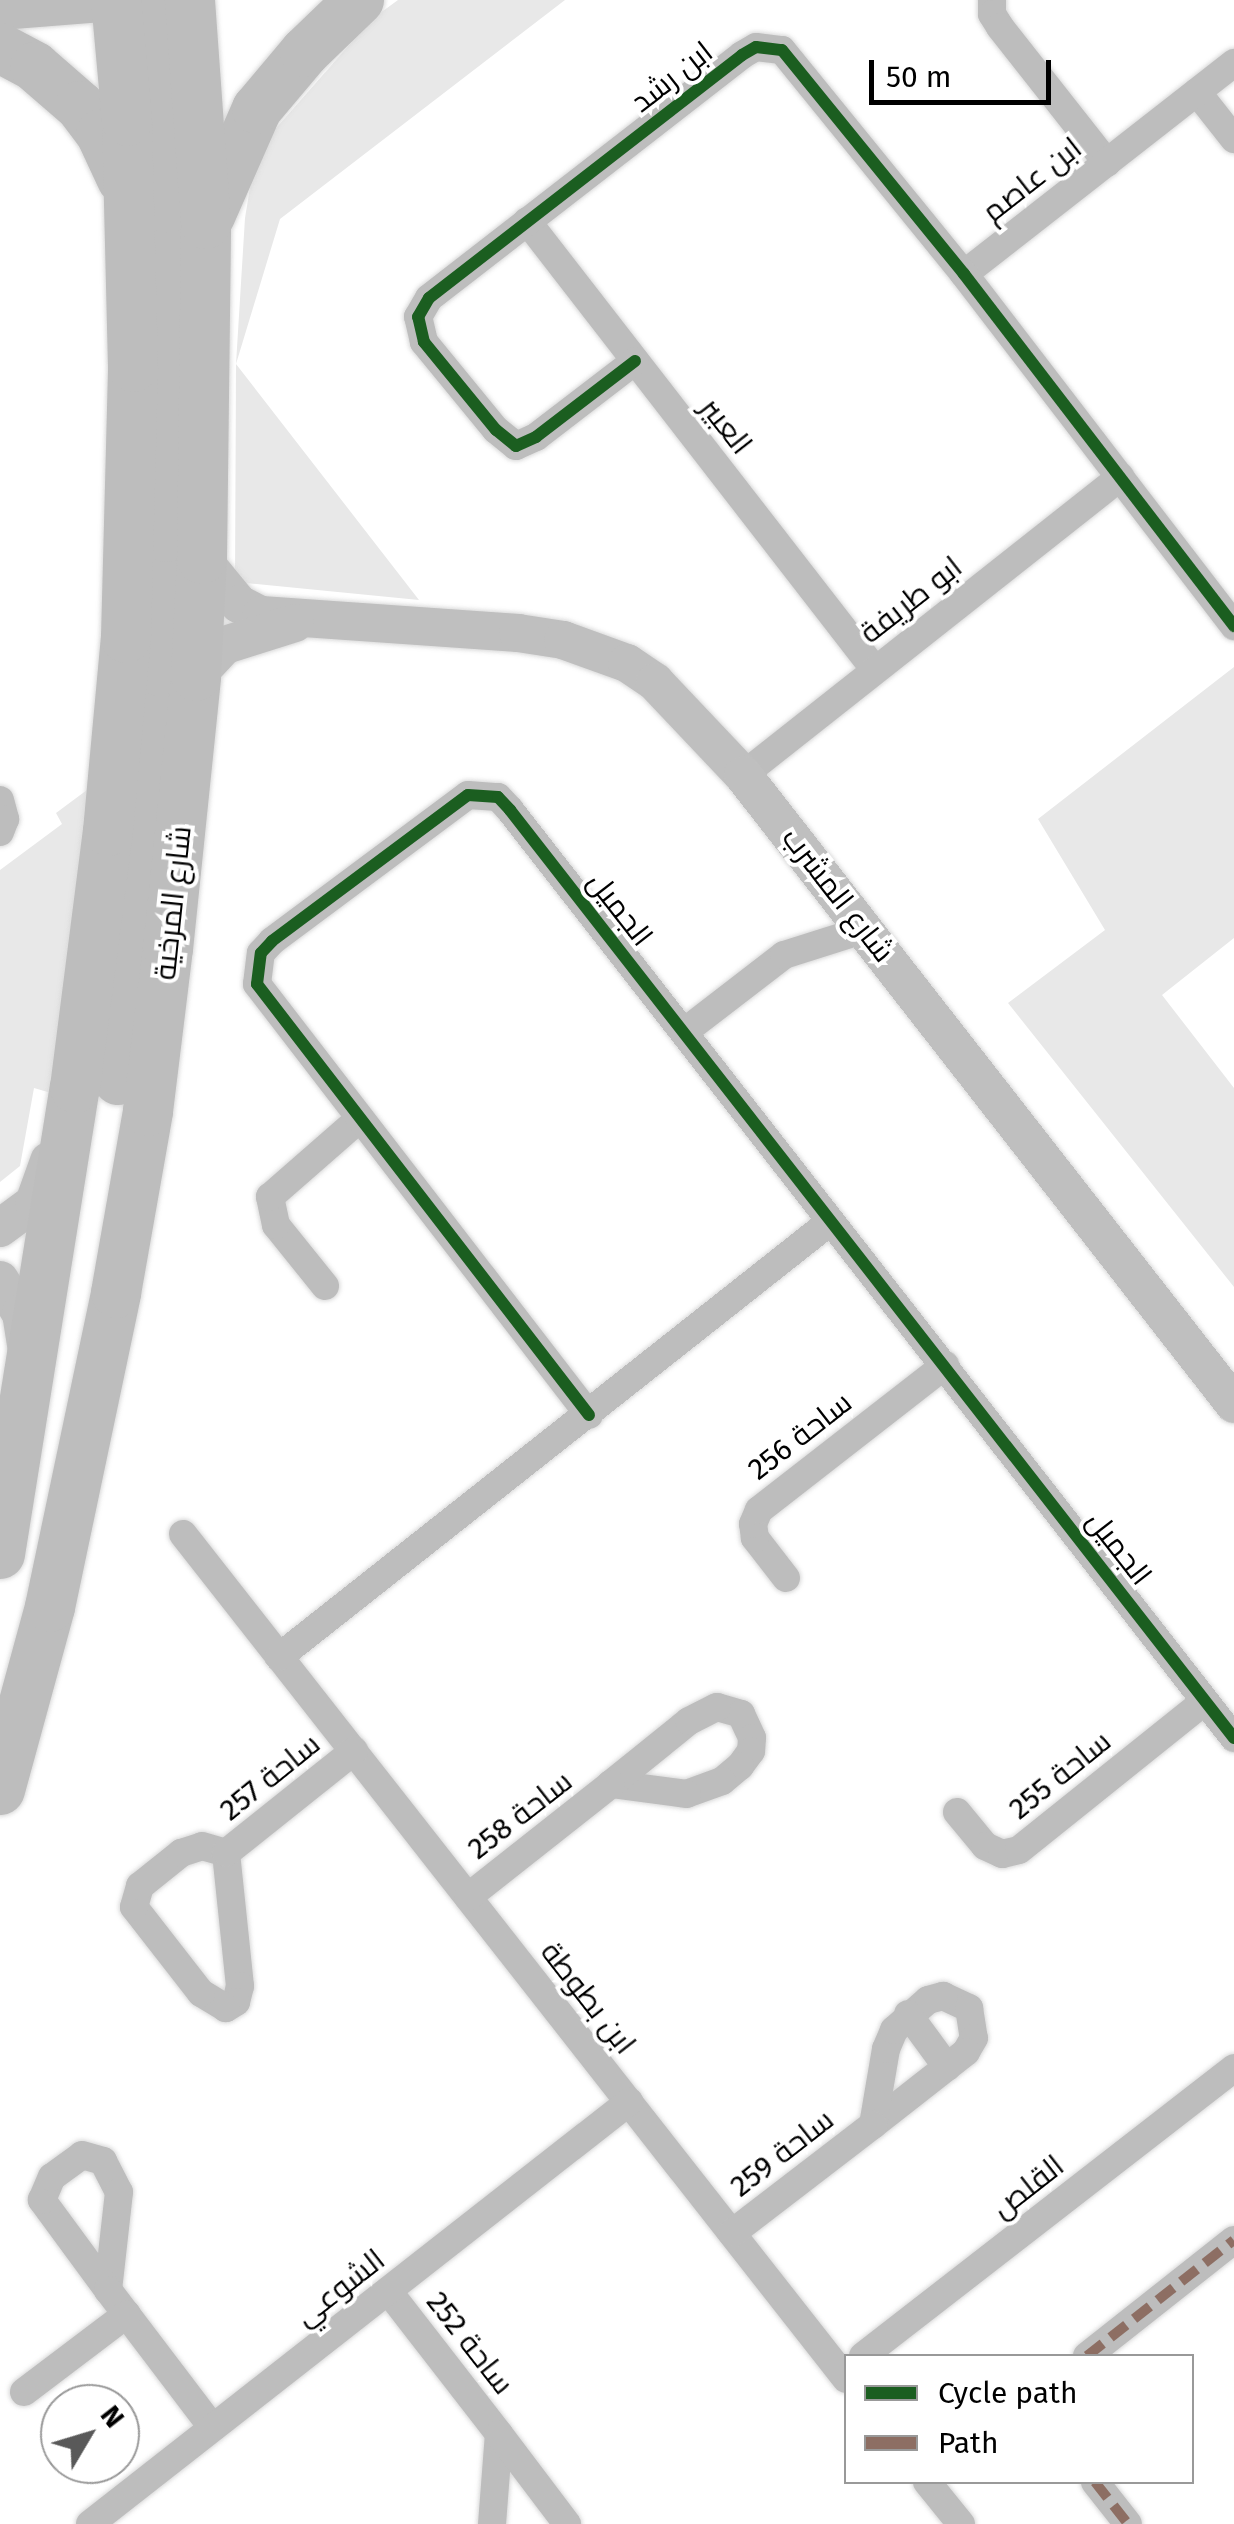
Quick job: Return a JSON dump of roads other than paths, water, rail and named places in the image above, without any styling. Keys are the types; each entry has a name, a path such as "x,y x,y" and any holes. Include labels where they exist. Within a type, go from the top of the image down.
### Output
{"highway":[{"path":"0,1554 32,1375 75,1088 108,831 126,638 133,367 128,194 115,0"},
{"path":"116,1293 104,1227 159,670 168,499 168,208 152,0"},
{"name":"شارع المرخية","path":"0,1790 50,1607 116,1293 155,1057 196,676 202,559 206,224 190,0"},
{"path":"206,224 258,109 298,60 359,0"},
{"path":"0,48 35,67 80,106 101,134 128,194"}],"main road":[{"path":"0,9 115,0"}],"street":[{"path":"992,0 992,14 1000,27 1107,164"},
{"name":"ابن رشد","path":"635,360 536,437 516,446 496,430 424,342 418,328 421,306 742,55 769,47 782,50 796,62 964,274 1234,626"},
{"name":"ابن عاصم","path":"964,274 1234,63"},
{"path":"1197,92 1234,139"},
{"name":"العبير","path":"527,221 875,670"},
{"name":"ابو طريفة","path":"743,775 1120,477"},
{"name":"شارع المشرب","path":"202,559 239,604 261,615 302,621 518,633 596,650 627,663 655,682 743,775 1234,1404"},
{"name":"شارع المشرب","path":"196,676 225,644 302,621"},
{"name":"الجميل","path":"589,1414 266,1000 255,968 272,941 468,795 498,798 510,810 1234,1738"},
{"path":"0,800 4,820 0,832"},
{"path":"684,1032 784,955 866,929"},
{"path":"0,1228 34,1203 75,1088"},
{"path":"324,1286 276,1225 270,1198 358,1120"},
{"path":"279,1657 831,1221"},
{"path":"0,1280 20,1313 32,1375"},
{"name":"ساحة 256","path":"786,1578 754,1538 753,1524 759,1510 945,1364"},
{"name":"ابن بطوطة","path":"183,1534 732,2233 844,2363"},
{"name":"ساحة 255","path":"957,1812 984,1846 1002,1854 1019,1850 1205,1701"},
{"name":"ساحة 258","path":"468,1898 688,1721 717,1707 741,1714 752,1738 750,1751 740,1766 706,1790 688,1794 611,1784"},
{"name":"ساحة 257","path":"226,1854 354,1751"},
{"name":"ساحة 257","path":"202,1846 226,1854 240,1986 236,2002 226,2008 201,1994 134,1907 140,1886 181,1852 202,1846"},
{"name":"ساحة 259","path":"732,2233 873,2125 966,2052 974,2038 969,2008 943,1996 908,2014 886,2049 873,2125"},
{"path":"908,2014 947,2067"},
{"name":"القلص","path":"868,2354 1234,2068"},
{"name":"الشوعي","path":"90,2524 629,2102"},
{"path":"1089,2354 1234,2240"},
{"path":"108,2290 212,2427"},
{"name":"ساحة 252","path":"389,2292 499,2434 556,2520"},
{"path":"24,2392 127,2314"},
{"name":"ساحة 252","path":"492,2524 499,2434"},
{"path":"929,2484 961,2524"},
{"path":"1097,2484 1128,2524"}]}
